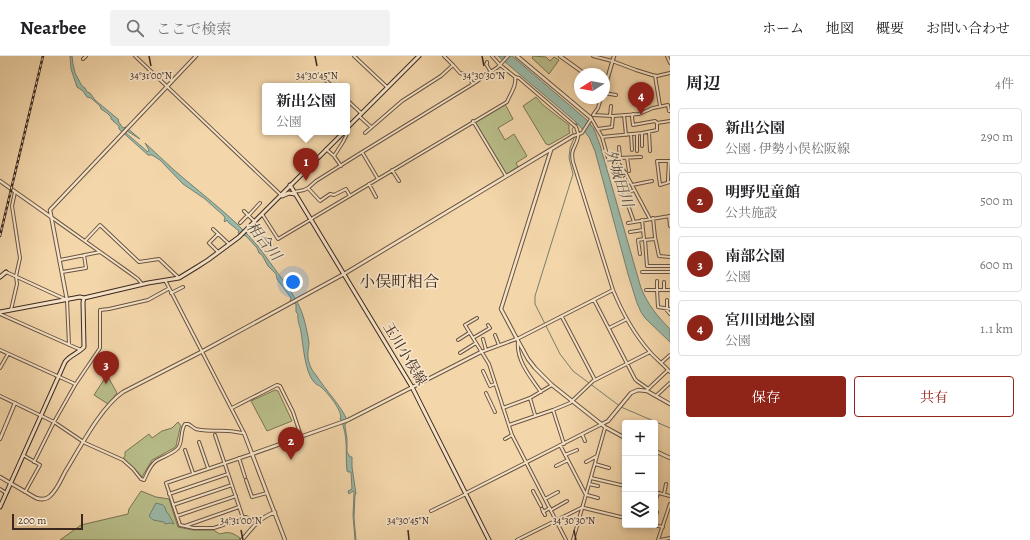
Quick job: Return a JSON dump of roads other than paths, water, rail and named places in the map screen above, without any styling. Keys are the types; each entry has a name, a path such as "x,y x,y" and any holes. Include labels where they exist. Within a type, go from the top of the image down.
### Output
{"main road":[{"path":"350,125 419,56"},
{"path":"0,313 80,297 84,298 143,284 179,278 208,260 239,237 341,135"},
{"name":"玉川小俣線","path":"290,186 412,387 489,540"},
{"path":"278,198 285,194 296,194"},
{"path":"0,277 6,272"},
{"path":"0,507 65,362 68,358 81,350 84,344 84,298"}],"street":[{"path":"83,59 86,56"},
{"path":"135,56 281,194"},
{"path":"69,345 67,300 50,210 196,56"},
{"path":"354,56 387,87"},
{"path":"445,56 460,73 467,75 473,84"},
{"path":"492,56 515,77 519,78 575,126 578,138 572,153 573,162 613,290 626,319 650,352 670,372"},
{"path":"296,194 308,188 316,181 362,152 473,84 501,65 508,56"},
{"path":"517,56 592,118 602,137 608,158 641,157"},
{"path":"560,56 576,68"},
{"path":"593,56 655,76 670,73"},
{"path":"610,68 614,56"},
{"path":"667,56 670,63"},
{"path":"487,62 486,64 491,72"},
{"path":"365,133 402,101 441,76 453,65"},
{"path":"655,76 660,106"},
{"path":"322,77 329,83"},
{"path":"262,214 278,239 506,102 515,84 515,77"},
{"path":"610,94 616,95"},
{"path":"350,103 371,127"},
{"path":"0,478 36,498 41,500 46,499 50,496 103,412 127,389 202,352 288,303 344,274 551,149 582,133 599,104"},
{"path":"592,118 639,114 653,108 668,105 670,111"},
{"path":"610,116 611,106"},
{"path":"633,114 634,126 655,121 657,124 670,121"},
{"path":"624,115 626,135"},
{"path":"598,129 612,127 613,116"},
{"path":"473,121 506,176"},
{"path":"602,137 649,132 657,130 657,124"},
{"path":"649,132 650,151"},
{"path":"642,133 642,146"},
{"path":"631,134 632,150"},
{"path":"637,134 637,151"},
{"path":"334,156 346,135"},
{"path":"619,147 620,158"},
{"path":"326,149 334,156 341,166"},
{"path":"551,149 502,310 517,341 532,364 552,385 606,427 622,436"},
{"path":"362,152 378,179"},
{"path":"614,158 623,169 651,219 659,256 670,257"},
{"path":"627,158 629,171"},
{"path":"657,161 670,161 669,182 667,184 660,185 657,161"},
{"path":"392,170 399,181"},
{"path":"0,181 143,284"},
{"path":"632,185 652,181"},
{"path":"618,186 630,182"},
{"path":"369,184 376,197"},
{"path":"308,188 320,201 330,194 334,195 346,188 350,196"},
{"path":"634,190 624,194 634,222"},
{"path":"11,310 17,284 16,276 20,255 12,206 15,191"},
{"path":"240,223 260,203"},
{"path":"244,211 254,221"},
{"path":"628,223 669,216 670,226"},
{"path":"640,254 638,240 644,239 642,220"},
{"path":"85,241 100,225 139,262 159,259 179,278"},
{"path":"212,229 229,244"},
{"path":"630,232 643,230"},
{"path":"218,234 209,243 218,252"},
{"path":"655,239 645,240 647,266 670,266"},
{"path":"60,260 100,252"},
{"path":"62,272 86,268 84,255"},
{"path":"6,272 67,300"},
{"path":"642,272 670,272"},
{"path":"165,280 168,289 244,433 285,540"},
{"path":"657,281 658,307 667,308"},
{"path":"664,282 664,290"},
{"path":"171,293 183,287"},
{"path":"34,462 75,384 100,348 100,310 148,300 168,289"},
{"path":"258,522 246,517 214,528 200,528 180,525 166,483 340,424 481,352 499,345 517,341 613,290"},
{"path":"646,290 670,290"},
{"path":"594,300 637,381 647,390 670,404"},
{"path":"667,300 667,308 670,314"},
{"path":"0,313 81,350"},
{"path":"562,317 595,380"},
{"path":"477,318 465,325 489,364 512,435 566,540"},
{"path":"609,328 626,319"},
{"path":"473,338 490,328 488,324"},
{"path":"458,340 469,332"},
{"path":"495,335 499,345"},
{"path":"483,339 486,350"},
{"path":"517,341 518,350 524,367 540,392"},
{"path":"460,353 476,344"},
{"path":"0,350 75,384"},
{"path":"508,425 563,406 595,380 650,352"},
{"path":"0,368 8,353"},
{"path":"661,363 670,355"},
{"path":"647,390 668,370"},
{"path":"483,371 490,386 495,384"},
{"path":"656,396 670,383"},
{"path":"232,408 277,385 280,386 293,412 302,436"},
{"path":"503,408 530,398 552,385"},
{"path":"431,511 606,422 628,395 641,389 647,390"},
{"path":"486,393 495,412"},
{"path":"0,396 54,422 84,442 123,460 141,479 144,480 151,465 179,448 185,424 188,424 196,429 244,433"},
{"path":"530,398 535,415"},
{"path":"0,438 15,403"},
{"path":"553,410 564,444"},
{"path":"573,540 606,427"},
{"path":"582,434 585,441"},
{"path":"215,435 243,518"},
{"path":"505,439 512,435"},
{"path":"198,442 208,468"},
{"path":"560,445 586,495 598,498"},
{"path":"185,450 194,473"},
{"path":"565,456 577,450"},
{"path":"658,452 670,458"},
{"path":"23,455 40,465 25,492"},
{"path":"586,462 597,456"},
{"path":"239,458 252,498 267,493"},
{"path":"556,466 568,460"},
{"path":"595,464 609,468"},
{"path":"170,494 228,474"},
{"path":"591,478 622,484"},
{"path":"590,484 598,486"},
{"path":"664,494 666,484"},
{"path":"173,505 232,485"},
{"path":"0,489 7,493"},
{"path":"533,491 543,510 550,509 567,501"},
{"path":"538,500 558,492"},
{"path":"658,492 670,496"},
{"path":"177,516 236,496"},
{"path":"670,504 659,539 670,538"},
{"path":"184,526 239,507"},
{"path":"517,540 583,507 622,517"},
{"path":"243,540 258,522 275,512"},
{"path":"658,526 663,528"}],"waterway":[{"path":"577,123 572,129 574,138 570,148 569,158 573,174 535,296 535,304 560,354 573,371 621,407 670,428"}],"railway":[{"path":"0,236 43,56"}],"place":[{"name":"宮川団地公園","path":"641,115"},
{"name":"新出公園","path":"306,181"},
{"name":"南部公園","path":"106,384"},
{"name":"明野児童館","path":"291,460"}],"district":[{"name":"小俣町相合","path":"399,282"}],"water label":[{"name":"外城田川","path":"619,178"},
{"name":"相合川","path":"264,241"}]}
